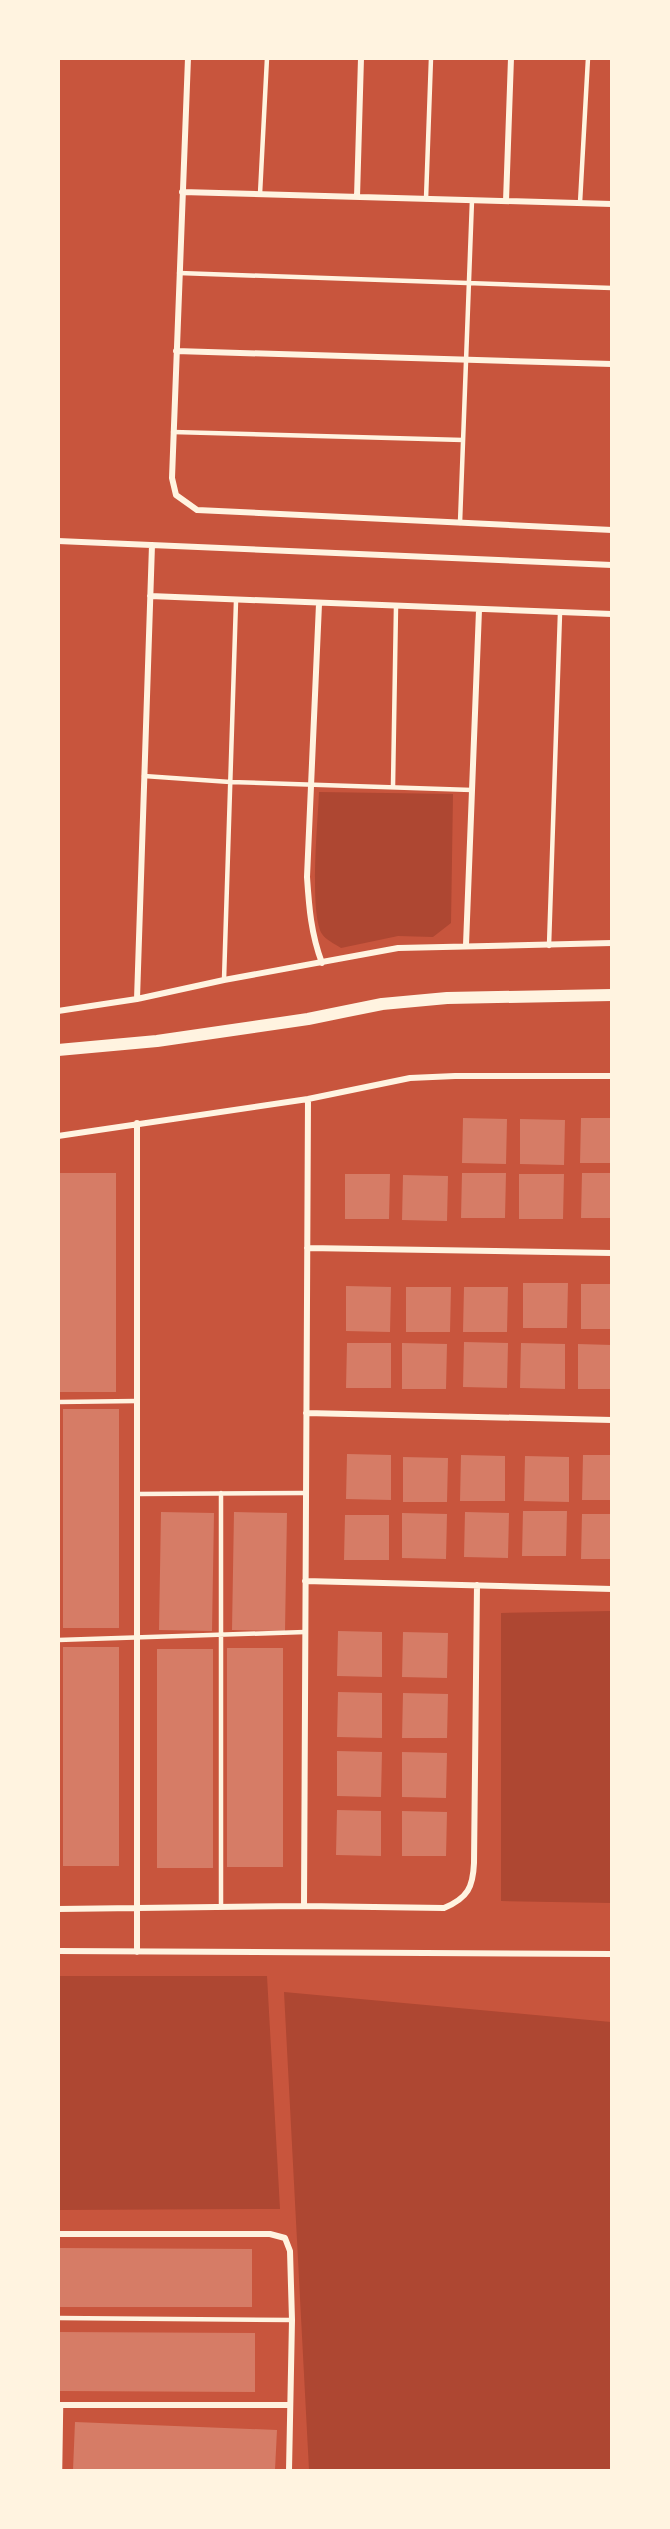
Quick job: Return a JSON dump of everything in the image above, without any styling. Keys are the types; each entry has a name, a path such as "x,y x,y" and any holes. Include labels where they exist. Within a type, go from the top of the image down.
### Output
{"main road":[{"path":"58,1050 157,1041 308,1019 382,1004 447,998 612,995"}],"street":[{"path":"188,58 173,432 173,490 181,500 197,510 612,530"},
{"path":"357,197 361,58"},
{"path":"506,201 511,58"},
{"path":"182,192 612,204"},
{"path":"176,351 612,364"},
{"path":"58,541 612,565"},
{"path":"137,999 152,545"},
{"path":"150,596 612,614"},
{"path":"319,604 307,877 312,932 322,963"},
{"path":"466,945 479,610"},
{"path":"58,1011 137,999 224,980 398,948 612,943"},
{"path":"58,1136 308,1099 410,1078 612,1076"},
{"path":"304,1906 308,1099"},
{"path":"137,1123 137,1952"},
{"path":"307,1248 612,1253"},
{"path":"306,1413 612,1420"},
{"path":"305,1581 612,1589"},
{"path":"58,1909 304,1906 444,1908 455,1904 466,1894 473,1882 477,1585"},
{"path":"58,1951 612,1954"},
{"path":"58,2234 270,2234 285,2238 290,2251 292,2320 289,2470"},
{"path":"60,2405 290,2405"}],"lane":[{"path":"260,194 267,58"},
{"path":"426,199 431,58"},
{"path":"580,203 588,58"},
{"path":"460,523 472,200"},
{"path":"179,273 612,288"},
{"path":"173,432 463,440"},
{"path":"224,980 236,601"},
{"path":"393,786 396,607"},
{"path":"549,946 560,613"},
{"path":"144,776 230,782 472,789"},
{"path":"58,1402 137,1401"},
{"path":"220,1493 221,1907"},
{"path":"137,1494 305,1493"},
{"path":"58,1640 305,1632"},
{"path":"58,2318 292,2320"},
{"path":"60,2405 60,2470"}],"shaded area":[{"path":"319,792 453,794 451,923 433,937 398,936 341,948 328,940 322,934 318,923 316,907"},
{"path":"611,1611 611,1903 501,1901 501,1613"},
{"path":"58,1976 267,1976 280,2209 59,2210"},
{"path":"284,1992 611,2022 611,2470 309,2470"}],"building":[{"path":"463,1118 507,1119 506,1164 462,1163"},
{"path":"581,1118 612,1118 612,1163 580,1163"},
{"path":"520,1119 565,1120 564,1165 520,1164"},
{"path":"60,1173 116,1173 116,1392 60,1392"},
{"path":"462,1173 506,1173 505,1218 461,1218"},
{"path":"582,1173 612,1173 612,1218 581,1218"},
{"path":"345,1174 390,1174 389,1219 345,1219"},
{"path":"519,1174 564,1174 563,1219 519,1219"},
{"path":"403,1175 448,1176 447,1221 402,1220"},
{"path":"523,1283 568,1283 567,1328 523,1328"},
{"path":"581,1284 612,1284 612,1329 581,1329"},
{"path":"346,1286 391,1287 390,1332 346,1331"},
{"path":"406,1287 451,1287 450,1332 406,1332"},
{"path":"464,1287 508,1287 507,1332 463,1332"},
{"path":"464,1342 508,1343 507,1388 463,1387"},
{"path":"347,1343 391,1343 391,1388 346,1388"},
{"path":"402,1343 447,1344 446,1389 402,1389"},
{"path":"521,1343 565,1344 565,1389 520,1388"},
{"path":"578,1344 612,1345 612,1389 578,1389"},
{"path":"63,1409 119,1409 119,1628 63,1628"},
{"path":"347,1454 391,1455 391,1500 346,1499"},
{"path":"461,1455 505,1456 505,1501 460,1501"},
{"path":"583,1455 612,1455 612,1500 582,1500"},
{"path":"525,1456 569,1457 569,1502 524,1501"},
{"path":"403,1457 448,1458 447,1502 403,1502"},
{"path":"523,1511 567,1511 566,1556 522,1556"},
{"path":"161,1512 214,1513 212,1631 159,1630"},
{"path":"234,1512 287,1513 285,1631 232,1630"},
{"path":"465,1512 509,1513 508,1558 464,1557"},
{"path":"402,1513 447,1514 446,1559 402,1558"},
{"path":"582,1514 612,1514 612,1559 581,1559"},
{"path":"345,1515 389,1515 389,1560 344,1560"},
{"path":"338,1631 382,1632 382,1677 337,1676"},
{"path":"403,1632 448,1633 447,1678 402,1677"},
{"path":"63,1647 119,1647 119,1866 63,1866"},
{"path":"227,1648 283,1648 283,1867 227,1867"},
{"path":"157,1649 213,1649 213,1868 157,1868"},
{"path":"338,1692 382,1693 382,1738 337,1737"},
{"path":"403,1693 448,1694 447,1738 402,1738"},
{"path":"337,1751 382,1752 381,1797 337,1796"},
{"path":"402,1752 447,1753 446,1798 402,1797"},
{"path":"337,1810 381,1811 381,1856 336,1855"},
{"path":"402,1811 447,1812 446,1856 402,1856"},
{"path":"58,2248 252,2249 252,2307 58,2307"},
{"path":"58,2332 255,2333 255,2392 58,2391"},
{"path":"75,2422 277,2430 275,2470 73,2470"}]}
